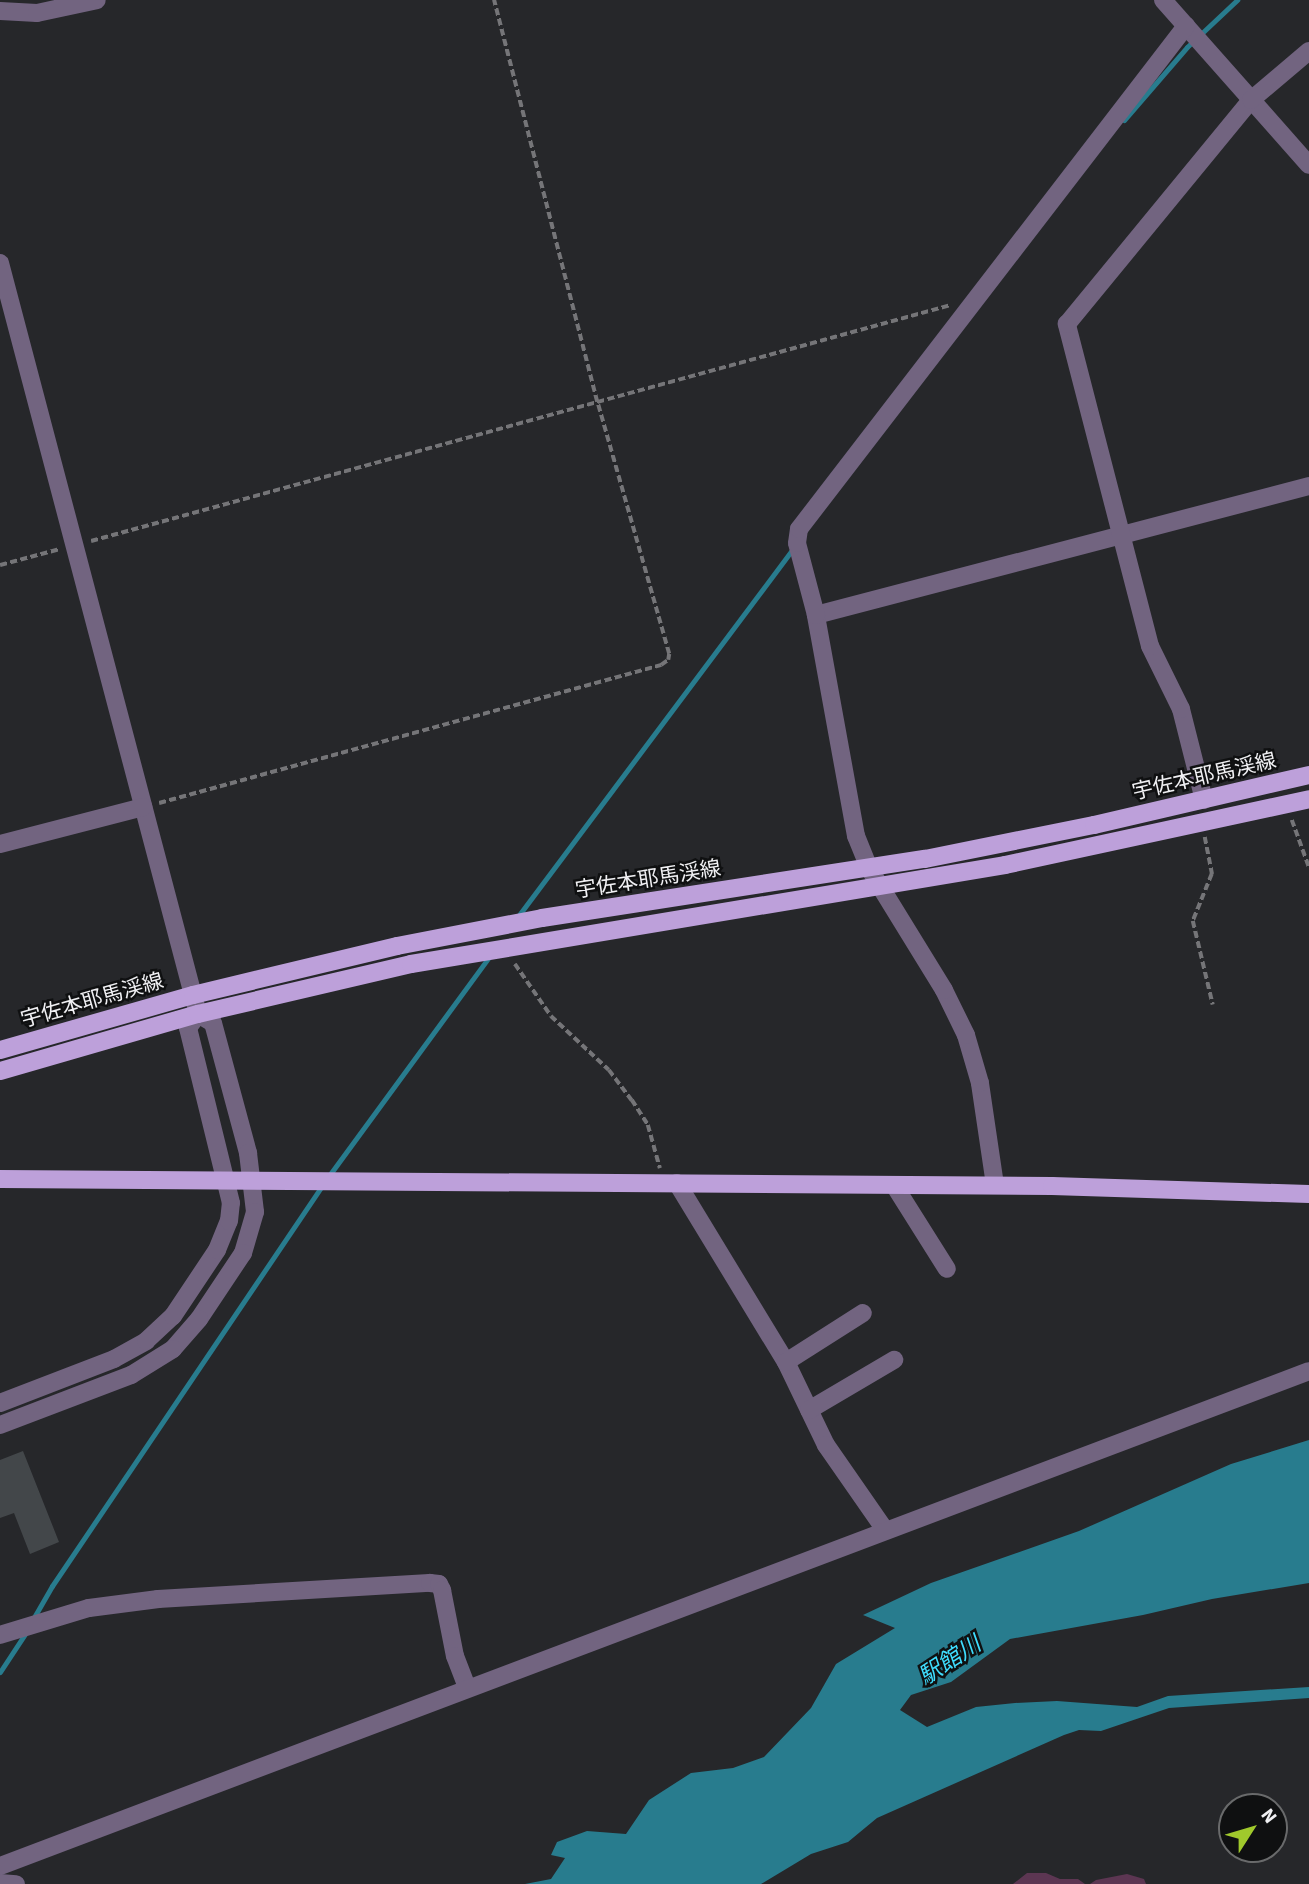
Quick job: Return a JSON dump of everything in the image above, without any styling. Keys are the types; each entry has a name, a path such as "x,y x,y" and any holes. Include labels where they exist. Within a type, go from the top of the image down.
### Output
{"main road":[{"name":"宇佐本耶馬渓線","path":"0,1050 193,995 420,941 542,918 869,868 1014,841 1309,775"},
{"name":"宇佐本耶馬渓線","path":"0,1071 198,1014 352,977 481,951 1005,865 1309,799"},
{"path":"0,1180 995,1185 1309,1194"}],"street":[{"path":"0,11 37,13 97,0"},
{"path":"1163,0 1309,165"},
{"path":"995,1185 980,1083 966,1035 944,990 869,868 856,836 816,615 797,543 799,529 1186,26"},
{"path":"1204,800 1185,721 1153,655 1067,324 1251,100 1309,51"},
{"path":"0,263 198,1014 213,1023 253,1182 256,1212 243,1253 180,1342 131,1375 0,1425"},
{"path":"816,615 1309,486"},
{"path":"0,844 143,807"},
{"path":"0,1403 114,1359 146,1341 164,1326 183,1302 222,1240 231,1214 229,1182 188,1028 198,1014"},
{"path":"670,1183 786,1362 826,1445 885,1530"},
{"path":"894,1185 947,1269"},
{"path":"786,1362 863,1313"},
{"path":"809,1410 894,1360"},
{"path":"0,1866 467,1687 1309,1371"},
{"path":"0,1635 89,1608 158,1599 439,1584 455,1656 467,1687"},
{"path":"0,1883 16,1884"}],"path":[{"path":"143,807 662,665 668,660 669,654 597,402 494,0"},
{"path":"0,565 976,298"},
{"path":"1288,804 1309,867"},
{"path":"1202,824 1212,874 1193,921 1213,1005"},
{"path":"507,947 551,1016 609,1070 632,1100 648,1125 670,1183"}],"shaded area":[{"path":"1027,1873 1046,1873 1060,1879 1078,1879 1085,1884 1013,1884"},
{"path":"1127,1874 1144,1879 1146,1884 1090,1884 1096,1880"}],"water":[{"name":"駅館川","path":"1309,1440 1309,1583 1212,1599 1143,1615 1010,1639 951,1682 911,1695 900,1710 927,1727 976,1707 1015,1703 1057,1701 1137,1707 1168,1696 1309,1687 1309,1698 1169,1708 1101,1731 1079,1730 1064,1735 877,1818 848,1842 811,1854 761,1884 525,1884 551,1879 565,1858 551,1855 557,1842 587,1831 626,1834 649,1800 691,1773 733,1768 764,1757 811,1708 836,1664 895,1628 863,1615 931,1583 1079,1531 1231,1464"}],"building":[{"path":"23,1451 59,1542 30,1554 14,1513 0,1518 0,1460"}],"waterway":[{"path":"1124,120 1187,47 1237,0"},
{"path":"516,919 795,546"},
{"path":"328,1177 490,956"},
{"path":"33,1619 52,1586 322,1185"},
{"path":"0,1672 25,1634"}]}
